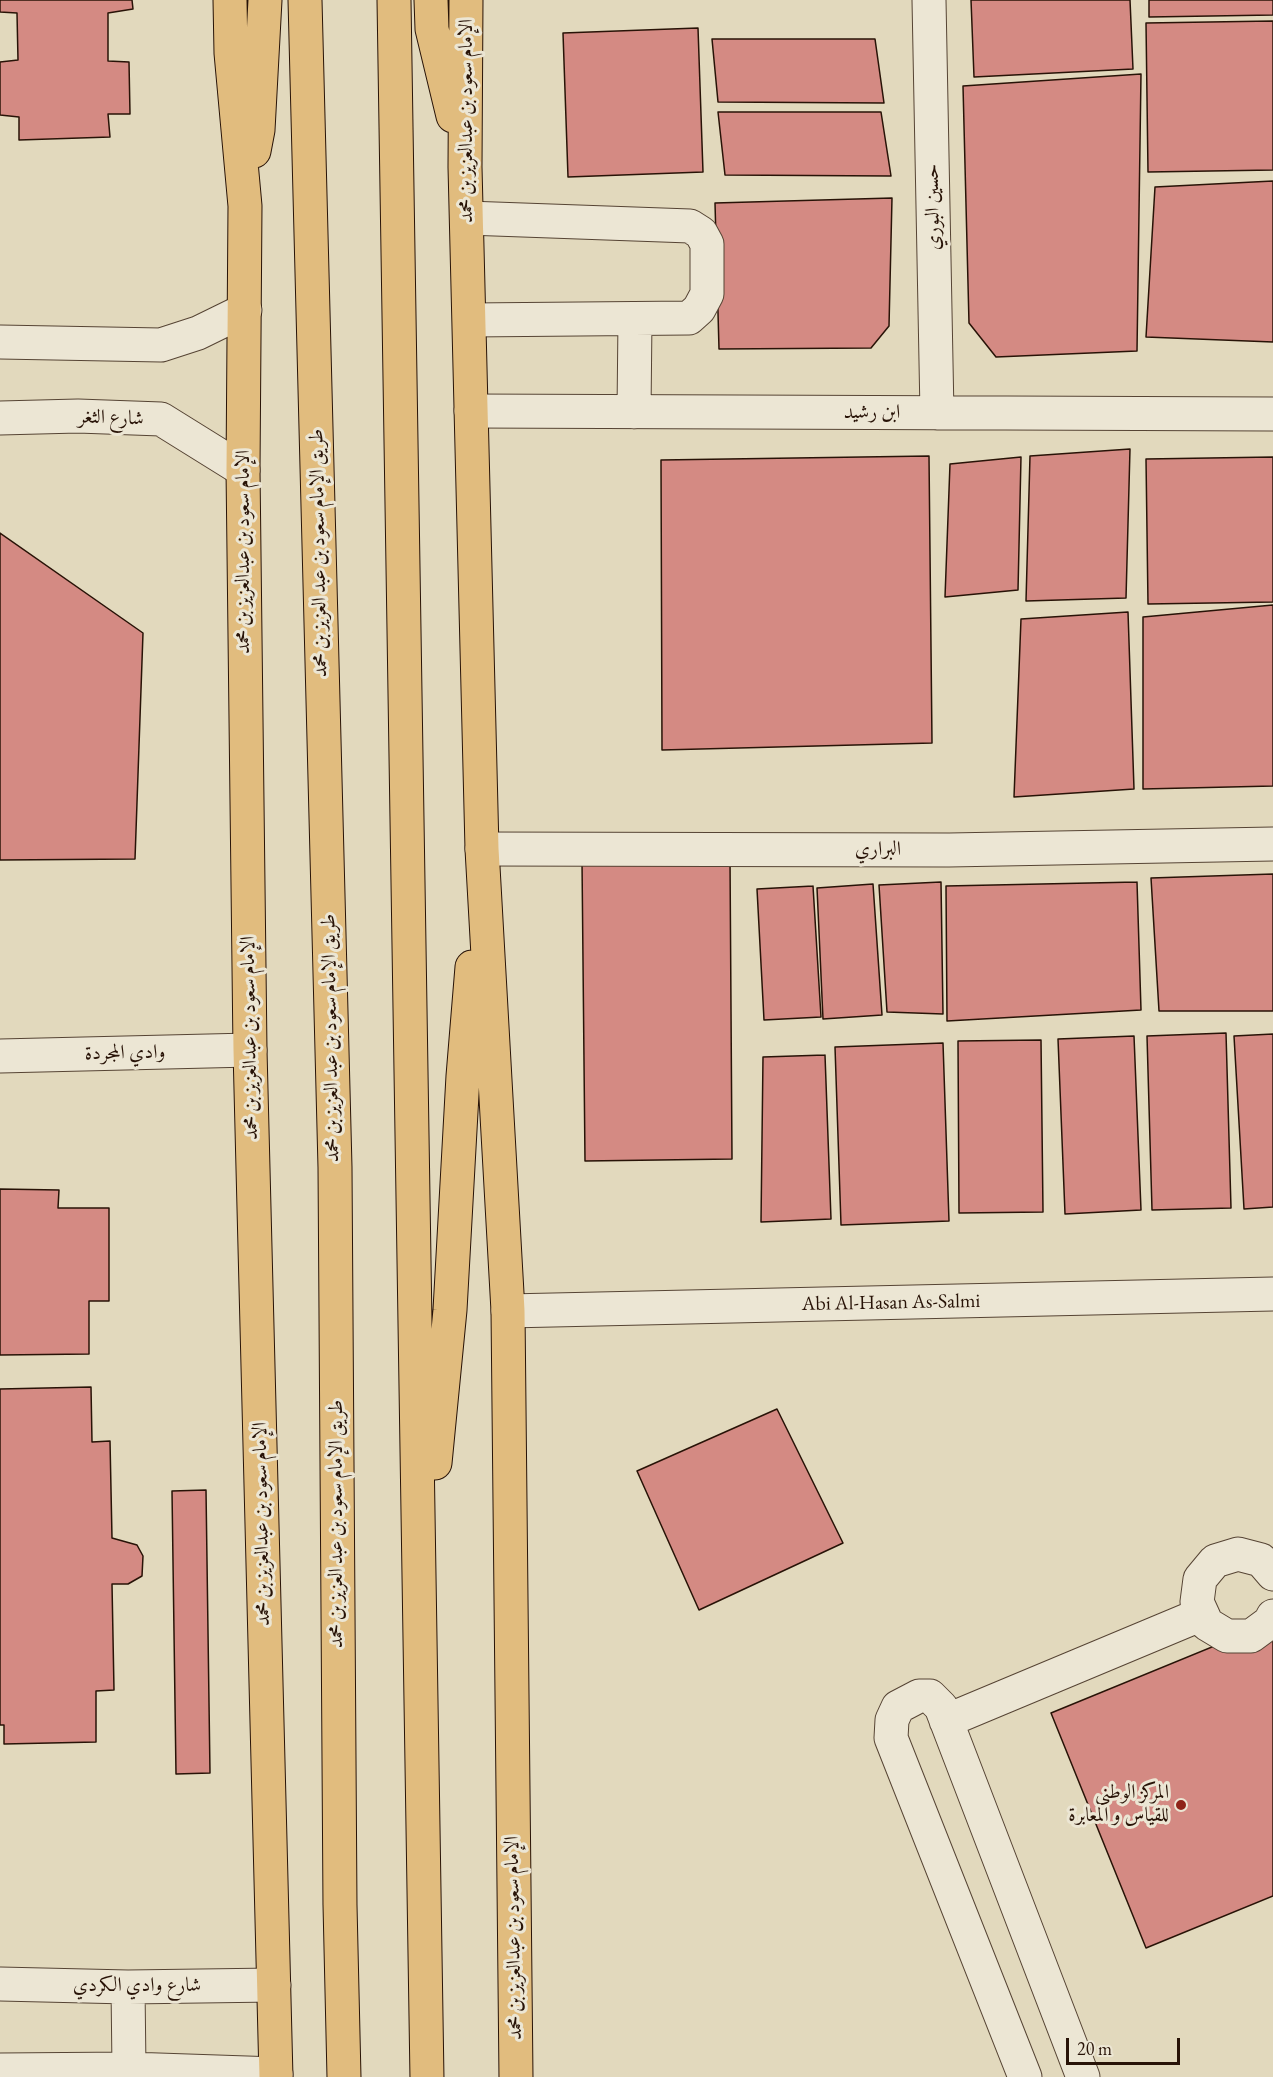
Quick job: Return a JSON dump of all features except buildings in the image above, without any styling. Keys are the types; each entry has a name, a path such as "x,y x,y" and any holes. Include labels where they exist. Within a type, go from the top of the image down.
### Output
{"main road":[{"name":"الإمام سعود بن عبدالعزيز بن محمد","path":"230,0 231,53 245,206 243,470 250,1050 276,2075"},
{"path":"245,206 258,130 265,0"},
{"name":"طريق الإمام سعود بن عبد العزيز بن محمد","path":"305,0 335,1167 340,1905 344,2077"},
{"path":"394,0 427,2077"},
{"path":"431,0 432,29 465,167"},
{"name":"الإمام سعود بن عبدالعزيز بن محمد","path":"466,0 465,167 482,849 508,1311 516,2077"},
{"path":"419,1623 450,1310 463,1076 482,849"}],"street":[{"name":"حسين البوري","path":"929,0 937,413"},
{"path":"467,218 690,226 701,233 707,244 707,294 699,309 689,318 470,320"},
{"path":"0,342 161,345 198,333 245,310"},
{"path":"634,412 635,319"},
{"name":"ابن رشيد","path":"471,411 1273,414"},
{"name":"شارع الثغر","path":"0,418 78,416 161,419 243,470"},
{"name":"البراري","path":"482,849 949,850 1273,844"},
{"name":"وادي المجردة","path":"0,1056 250,1050"},
{"name":"Abi Al-Hasan As-Salmi","path":"508,1311 1273,1294"},
{"path":"1273,1574 1261,1560 1238,1554 1215,1561 1200,1579 1197,1602 1207,1624 1227,1636 1251,1636 1270,1622 1273,1616"},
{"path":"946,1721 1202,1614"},
{"path":"1025,2077 891,1738 892,1720 898,1707 919,1696 930,1696 940,1707 1083,2077"},
{"name":"شارع وادي الكردي","path":"0,1984 128,1987 274,1985"},
{"path":"128,1987 129,2069"},
{"path":"0,2070 129,2069 276,2075"}],"place":[{"name":"المركز الوطني للقياس و المعابرة","path":"1181,1805"}]}
